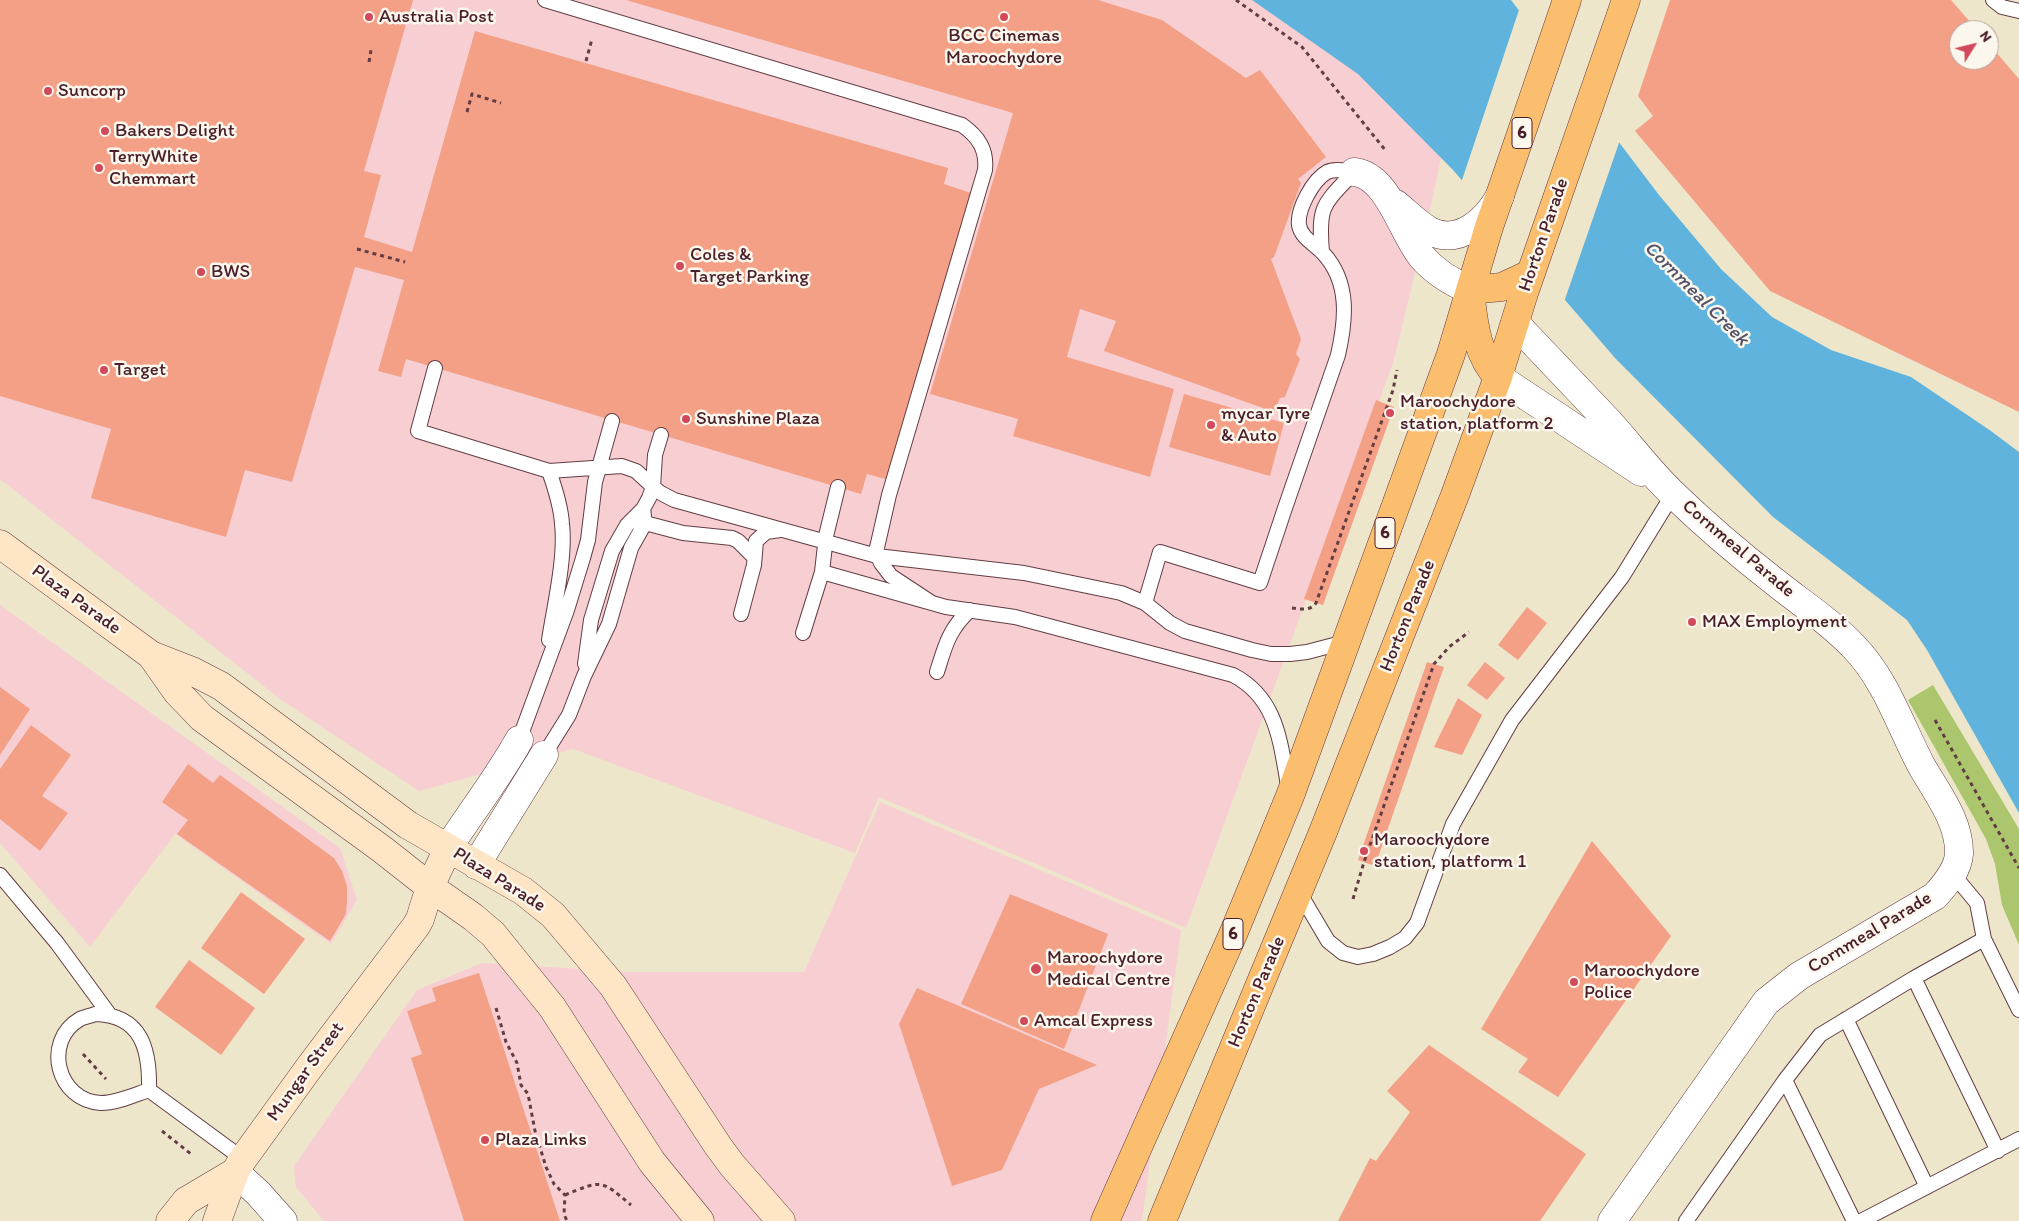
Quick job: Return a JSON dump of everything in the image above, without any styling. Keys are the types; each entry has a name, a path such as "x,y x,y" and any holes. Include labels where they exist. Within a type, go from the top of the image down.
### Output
{"main road":[{"name":"6","path":"1105,1221 1234,932 1290,796 1451,354 1470,290 1485,223 1500,195 1567,0"},
{"name":"Horton Parade","path":"1162,1221 1298,891 1456,495 1626,0"},
{"path":"1470,290 1502,287 1531,273"},
{"path":"1470,290 1515,324"},
{"path":"1470,290 1478,340 1485,358 1498,376"},
{"name":"Plaza Parade","path":"0,544 151,655 192,670 221,686 408,825 533,898 564,925 613,986 704,1126 732,1165 782,1221"},
{"name":"Plaza Parade","path":"151,655 177,692 202,718 383,850 493,934 552,1007 652,1162 700,1221"},
{"name":"Mungar Street","path":"438,893 448,848"},
{"name":"Mungar Street","path":"239,1165 310,1065 438,893 476,865"},
{"path":"170,1221 186,1201 239,1165"},
{"path":"217,1221 239,1165"},
{"path":"750,1186 802,1221"}],"street":[{"path":"1354,172 1364,174 1375,181 1386,195 1410,240 1424,260 1439,274 1470,290"},
{"path":"1386,195 1419,224 1438,234 1459,233 1485,223"},
{"name":"Cornmeal Parade","path":"1515,324 1609,422 1670,491 1746,560 1843,636 1875,672 1921,765 1953,823 1957,835 1959,856 1952,873 1943,888 1935,896 1799,976 1766,1002 1612,1221"},
{"name":"Cornmeal Parade","path":"1498,376 1670,491"},
{"name":"Mungar Street","path":"448,848 495,780 519,740"},
{"name":"Mungar Street","path":"476,865 544,755"},
{"path":"239,1165 258,1193 283,1221"}],"lane":[{"path":"545,0 962,125 974,133 982,146 986,158 985,170 888,494 879,534 877,556 886,571 932,603"},
{"path":"1993,0 2002,7 2019,11"},
{"path":"1145,603 1160,552 1260,584 1338,355 1344,330 1345,310 1342,289 1337,274 1322,252 1301,231 1299,223 1300,213 1308,193 1322,176 1333,171 1354,172"},
{"path":"1322,252 1320,218 1325,205 1354,172"},
{"path":"435,368 418,430 549,471 622,466 636,472 659,492 674,500 877,556 1024,572 1121,593 1145,603 1170,623 1185,631 1271,654 1298,653 1345,642"},
{"path":"519,740 532,710 583,558 588,540 598,467 612,421"},
{"path":"584,676 592,620 612,551 627,525 643,509 653,487 652,470 661,435"},
{"path":"542,676 554,611 563,538 561,513 549,471"},
{"path":"803,633 822,572 825,542 838,487"},
{"path":"1298,891 1328,941 1343,954 1358,957 1374,954 1405,938 1417,923 1454,824 1512,720 1622,577 1670,491"},
{"path":"544,755 569,715 584,676 609,624 631,548 645,523 643,509"},
{"path":"645,523 683,533 732,538 738,541 754,557"},
{"path":"741,614 752,572 755,543 760,536 772,531 786,530"},
{"path":"822,572 932,603 1016,618 1238,678 1260,695 1274,720 1281,743 1290,796"},
{"path":"937,672 950,634 970,610"},
{"path":"1952,873 1977,902 1984,940 2019,1010"},
{"path":"0,875 57,942 110,1014"},
{"path":"1686,1221 1784,1080 1820,1035 1914,978 1984,940"},
{"path":"1914,978 1998,1151"},
{"path":"95,1014 110,1014 124,1019 135,1028 143,1041 149,1072 149,1090 116,1101 101,1103 86,1100 64,1082 58,1068 57,1053 62,1038 70,1027 81,1018 95,1014"},
{"path":"1846,1019 1927,1187"},
{"path":"1784,1080 1854,1221"},
{"path":"149,1090 239,1165"},
{"path":"1861,1221 2019,1139"}],"path":[{"path":"369,62 371,50"},
{"path":"467,112 472,94 501,103"},
{"path":"357,249 405,262"},
{"path":"1292,608 1307,609 1316,603 1390,397 1397,370"},
{"path":"1353,899 1434,664 1449,647 1470,632"},
{"path":"496,1008 506,1042 517,1063 521,1086 528,1094 534,1131 546,1167 554,1184 565,1195 564,1214 567,1221"},
{"path":"565,1195 592,1184 608,1185 631,1205"}],"shaded area":[{"name":"Sunshine Plaza","path":"0,0 1474,0 1431,206 1394,360 1186,928 879,797 855,853 573,749 419,791 284,702 0,479"},
{"path":"0,605 340,848 357,900 331,944 175,834 90,947 0,843"},
{"path":"880,802 1181,930 1142,1221 324,1221 296,1187 294,1166 417,990 482,963 631,972 804,972"}],"green space":[{"path":"1933,685 2019,829 2019,945 2002,905 1995,864 1986,839 1908,700"}],"water":[{"name":"Cornmeal Creek","path":"1252,0 1511,0 1659,195 1721,269 1772,317 1831,350 1911,377 2019,452 2019,813 1927,650 1907,620 1773,517 1615,358 1453,170 1358,74"}],"pier":[{"path":"1520,7 1620,140 1564,302 1461,183"}],"building":[{"path":"0,0 413,0 364,171 381,175 364,237 412,252 475,31 948,168 944,184 974,194 889,480 867,474 861,494 406,359 401,377 378,371 404,280 355,267 292,482 245,470 226,537 91,498 111,429 0,396"},
{"path":"626,0 1098,0 1162,20 1246,78 1260,70 1326,157 1298,179 1301,183 1274,257 1271,259 1301,339 1296,354 1300,359 1285,397 1280,398 1274,412 1104,351 1116,321 1080,309 1067,357 1174,389 1150,477 1013,436 1018,419 930,394 1013,113"},
{"path":"1670,0 1951,0 1968,20 1949,20 1949,70 1999,70 1999,56 2019,79 2019,412 1770,291 1635,131 1653,116 1638,96"},
{"path":"1184,394 1284,423 1270,476 1169,447"},
{"path":"1376,400 1394,407 1323,605 1304,599"},
{"path":"1527,607 1547,623 1518,660 1498,645"},
{"path":"1427,662 1444,667 1375,866 1358,860"},
{"path":"1485,662 1505,678 1487,700 1467,685"},
{"path":"0,687 30,709 0,755"},
{"path":"1458,698 1482,715 1462,755 1434,747"},
{"path":"31,725 71,755 42,796 68,813 40,851 0,819 0,769"},
{"path":"188,764 213,783 220,775 334,858 342,871 347,886 347,901 346,914 330,941 177,834 188,820 162,802"},
{"name":"Maroochydore Police","path":"1592,841 1671,936 1558,1097 1518,1072 1528,1059 1481,1029"},
{"path":"241,892 305,939 264,994 201,948"},
{"name":"Maroochydore Medical Centre","path":"1010,894 1108,934 1064,1049 961,1004"},
{"path":"189,960 255,1008 221,1055 155,1007"},
{"name":"Plaza Links","path":"479,973 560,1221 464,1221 411,1058 422,1054 407,1011 436,1001 432,988"},
{"path":"917,988 1097,1065 1039,1089 1002,1170 952,1186 899,1024"},
{"path":"1429,1045 1586,1154 1540,1221 1338,1221 1370,1158 1376,1161 1410,1112 1387,1091"}],"place":[{"name":"Australia Post","path":"369,17"},
{"name":"BCC Cinemas Maroochydore","path":"1004,17"},
{"name":"Suncorp","path":"48,91"},
{"name":"Bakers Delight","path":"105,131"},
{"name":"TerryWhite Chemmart","path":"99,168"},
{"name":"Coles & Target Parking","path":"680,266"},
{"name":"BWS","path":"201,272"},
{"name":"Target","path":"104,370"},
{"name":"Maroochydore station, platform 2","path":"1390,413"},
{"name":"Sunshine Plaza","path":"686,419"},
{"name":"mycar Tyre & Auto","path":"1211,425"},
{"name":"MAX Employment","path":"1692,622"},
{"name":"Maroochydore station, platform 1","path":"1364,851"},
{"name":"Maroochydore Medical Centre","path":"1036,969"},
{"name":"Maroochydore Police","path":"1574,982"},
{"name":"Amcal Express","path":"1024,1021"},
{"name":"Plaza Links","path":"485,1140"}]}
